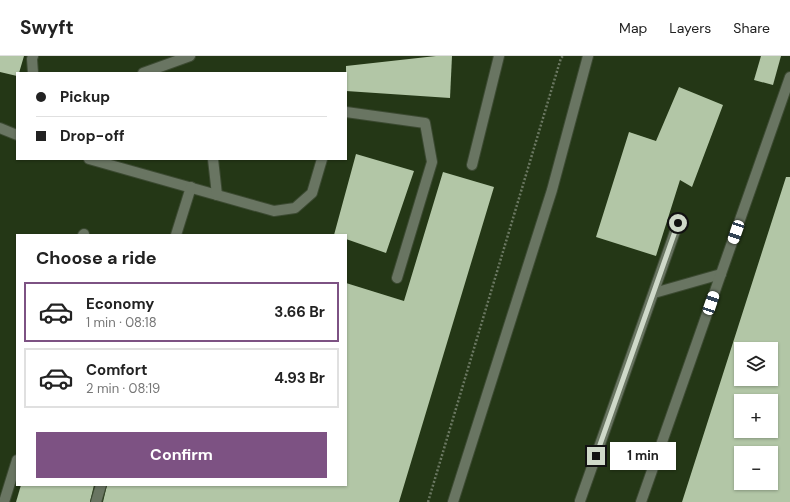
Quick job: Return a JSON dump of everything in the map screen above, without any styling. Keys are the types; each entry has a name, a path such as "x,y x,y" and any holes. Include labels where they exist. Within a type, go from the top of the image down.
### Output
{"lane":[{"path":"33,56 33,72"},
{"path":"146,72 190,56"},
{"path":"472,165 499,56"},
{"path":"453,502 552,190 588,56"},
{"path":"641,502 790,76"},
{"path":"347,112 425,123 432,162 397,278"},
{"path":"0,128 16,135"},
{"path":"92,160 274,211 295,208 312,193 322,160"},
{"path":"213,160 217,195"},
{"path":"176,234 190,188"},
{"path":"580,501 678,223"},
{"path":"654,293 721,274"},
{"path":"4,502 16,463"},
{"path":"96,502 101,486"}],"path":[{"path":"428,502 561,58 563,56"}],"shaded area":[{"path":"0,56 790,56 790,502 0,502"}],"building":[{"path":"0,56 24,56 19,72 16,72 16,76 0,72"},
{"path":"436,56 452,56 450,98 347,91 346,66"},
{"path":"761,56 781,56 773,85 754,80"},
{"path":"679,87 723,105 692,187 680,180 656,256 596,237 629,132 656,141"},
{"path":"356,154 414,171 386,253 347,239 347,234 334,234"},
{"path":"443,172 494,187 399,502 103,502 107,486 347,486 347,283 404,301"},
{"path":"786,177 790,177 790,502 682,502"},
{"path":"21,486 94,486 90,502 16,502"}],"route":[{"path":"596,456 678,223"}]}
